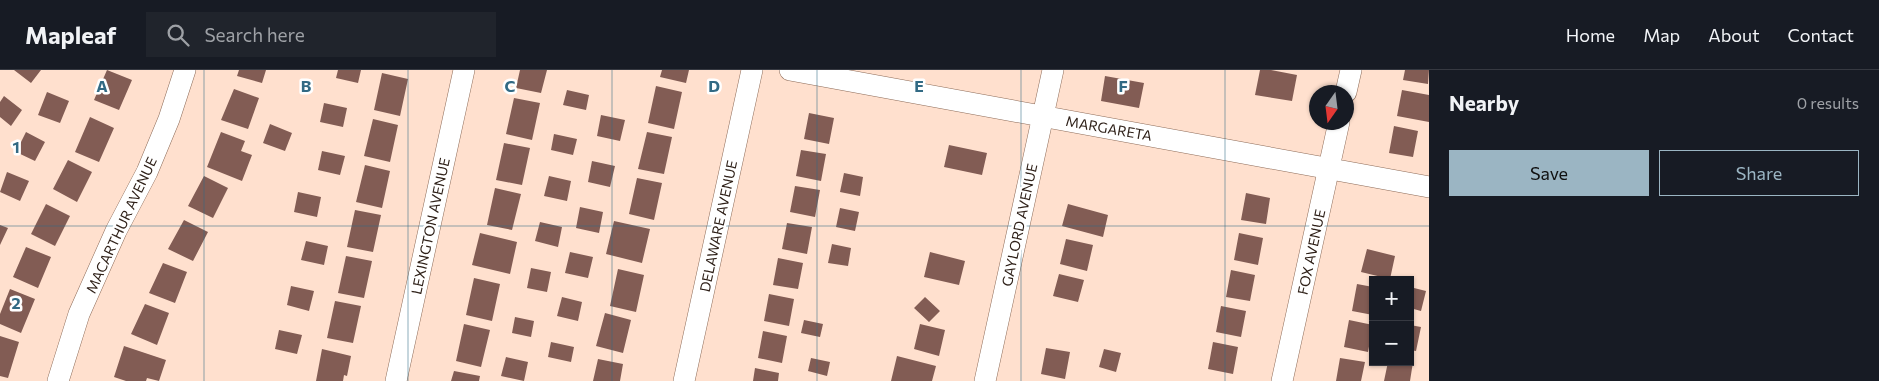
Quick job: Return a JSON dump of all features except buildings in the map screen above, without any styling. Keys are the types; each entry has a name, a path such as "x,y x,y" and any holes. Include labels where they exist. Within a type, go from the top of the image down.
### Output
{"street":[{"name":"MACARTHUR AVENUE","path":"58,381 79,314 116,231 147,172 169,119 185,70"},
{"name":"LEXINGTON AVENUE","path":"396,381 464,70"},
{"name":"DELAWARE AVENUE","path":"684,381 752,70"},
{"name":"MARGARETA","path":"790,70 1429,187"},
{"name":"GAYLORD AVENUE","path":"985,381 1053,70"},
{"path":"1348,85 1351,70"},
{"name":"FOX AVENUE","path":"1282,381 1337,130"}]}
